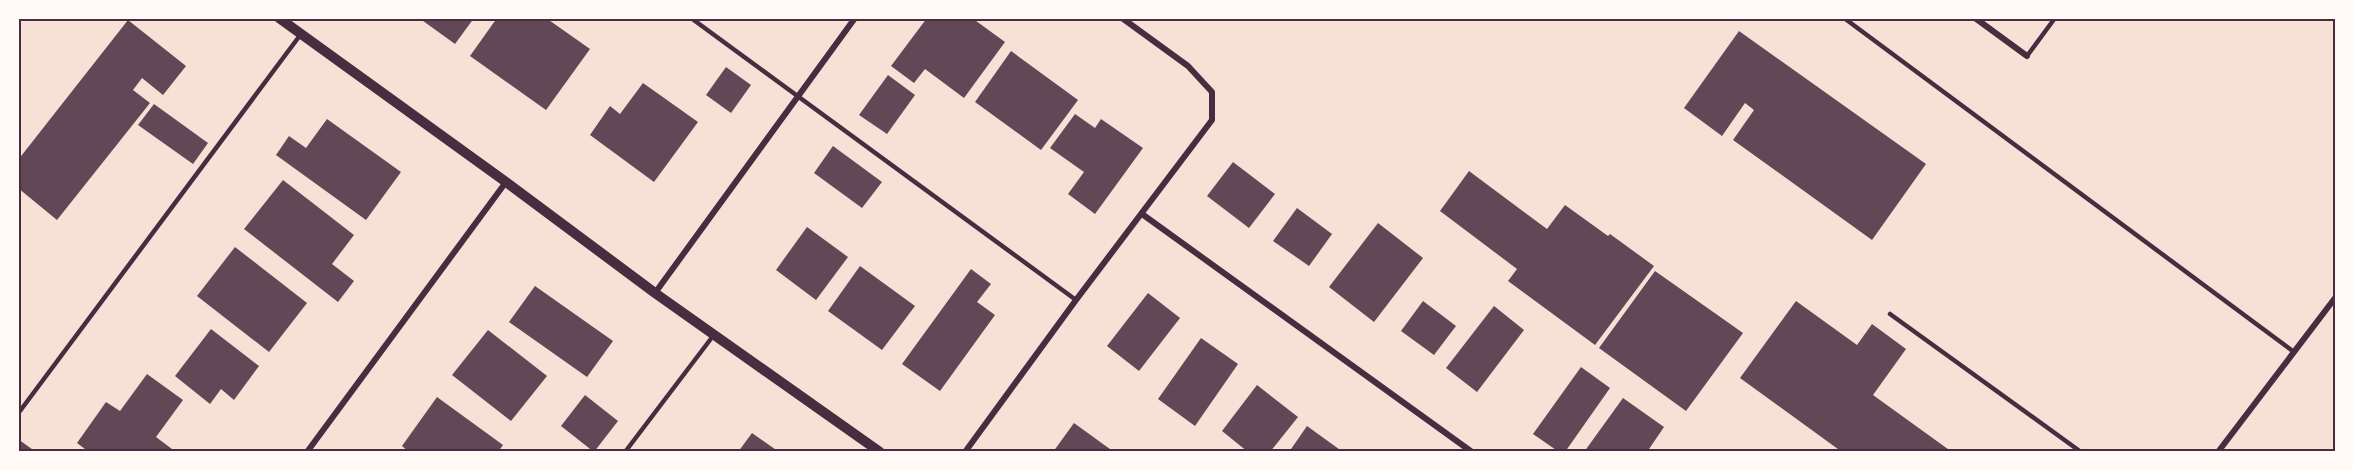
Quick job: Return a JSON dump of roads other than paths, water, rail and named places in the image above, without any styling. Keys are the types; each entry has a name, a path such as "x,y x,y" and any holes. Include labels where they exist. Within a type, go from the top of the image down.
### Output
{"street":[{"path":"279,18 655,293 880,452"},
{"path":"655,293 800,97 855,18"},
{"path":"965,452 1212,120 1212,92 1188,66 1122,18"},
{"path":"1975,18 2027,56"},
{"path":"307,452 506,182"},
{"path":"1142,214 1472,452"},
{"path":"2218,452 2335,298"}],"lane":[{"path":"691,18 1076,300"},
{"path":"1844,18 2294,352"},
{"path":"2027,56 2055,18"},
{"path":"20,411 301,34"},
{"path":"1890,314 2081,452"},
{"path":"626,452 714,334"}]}
